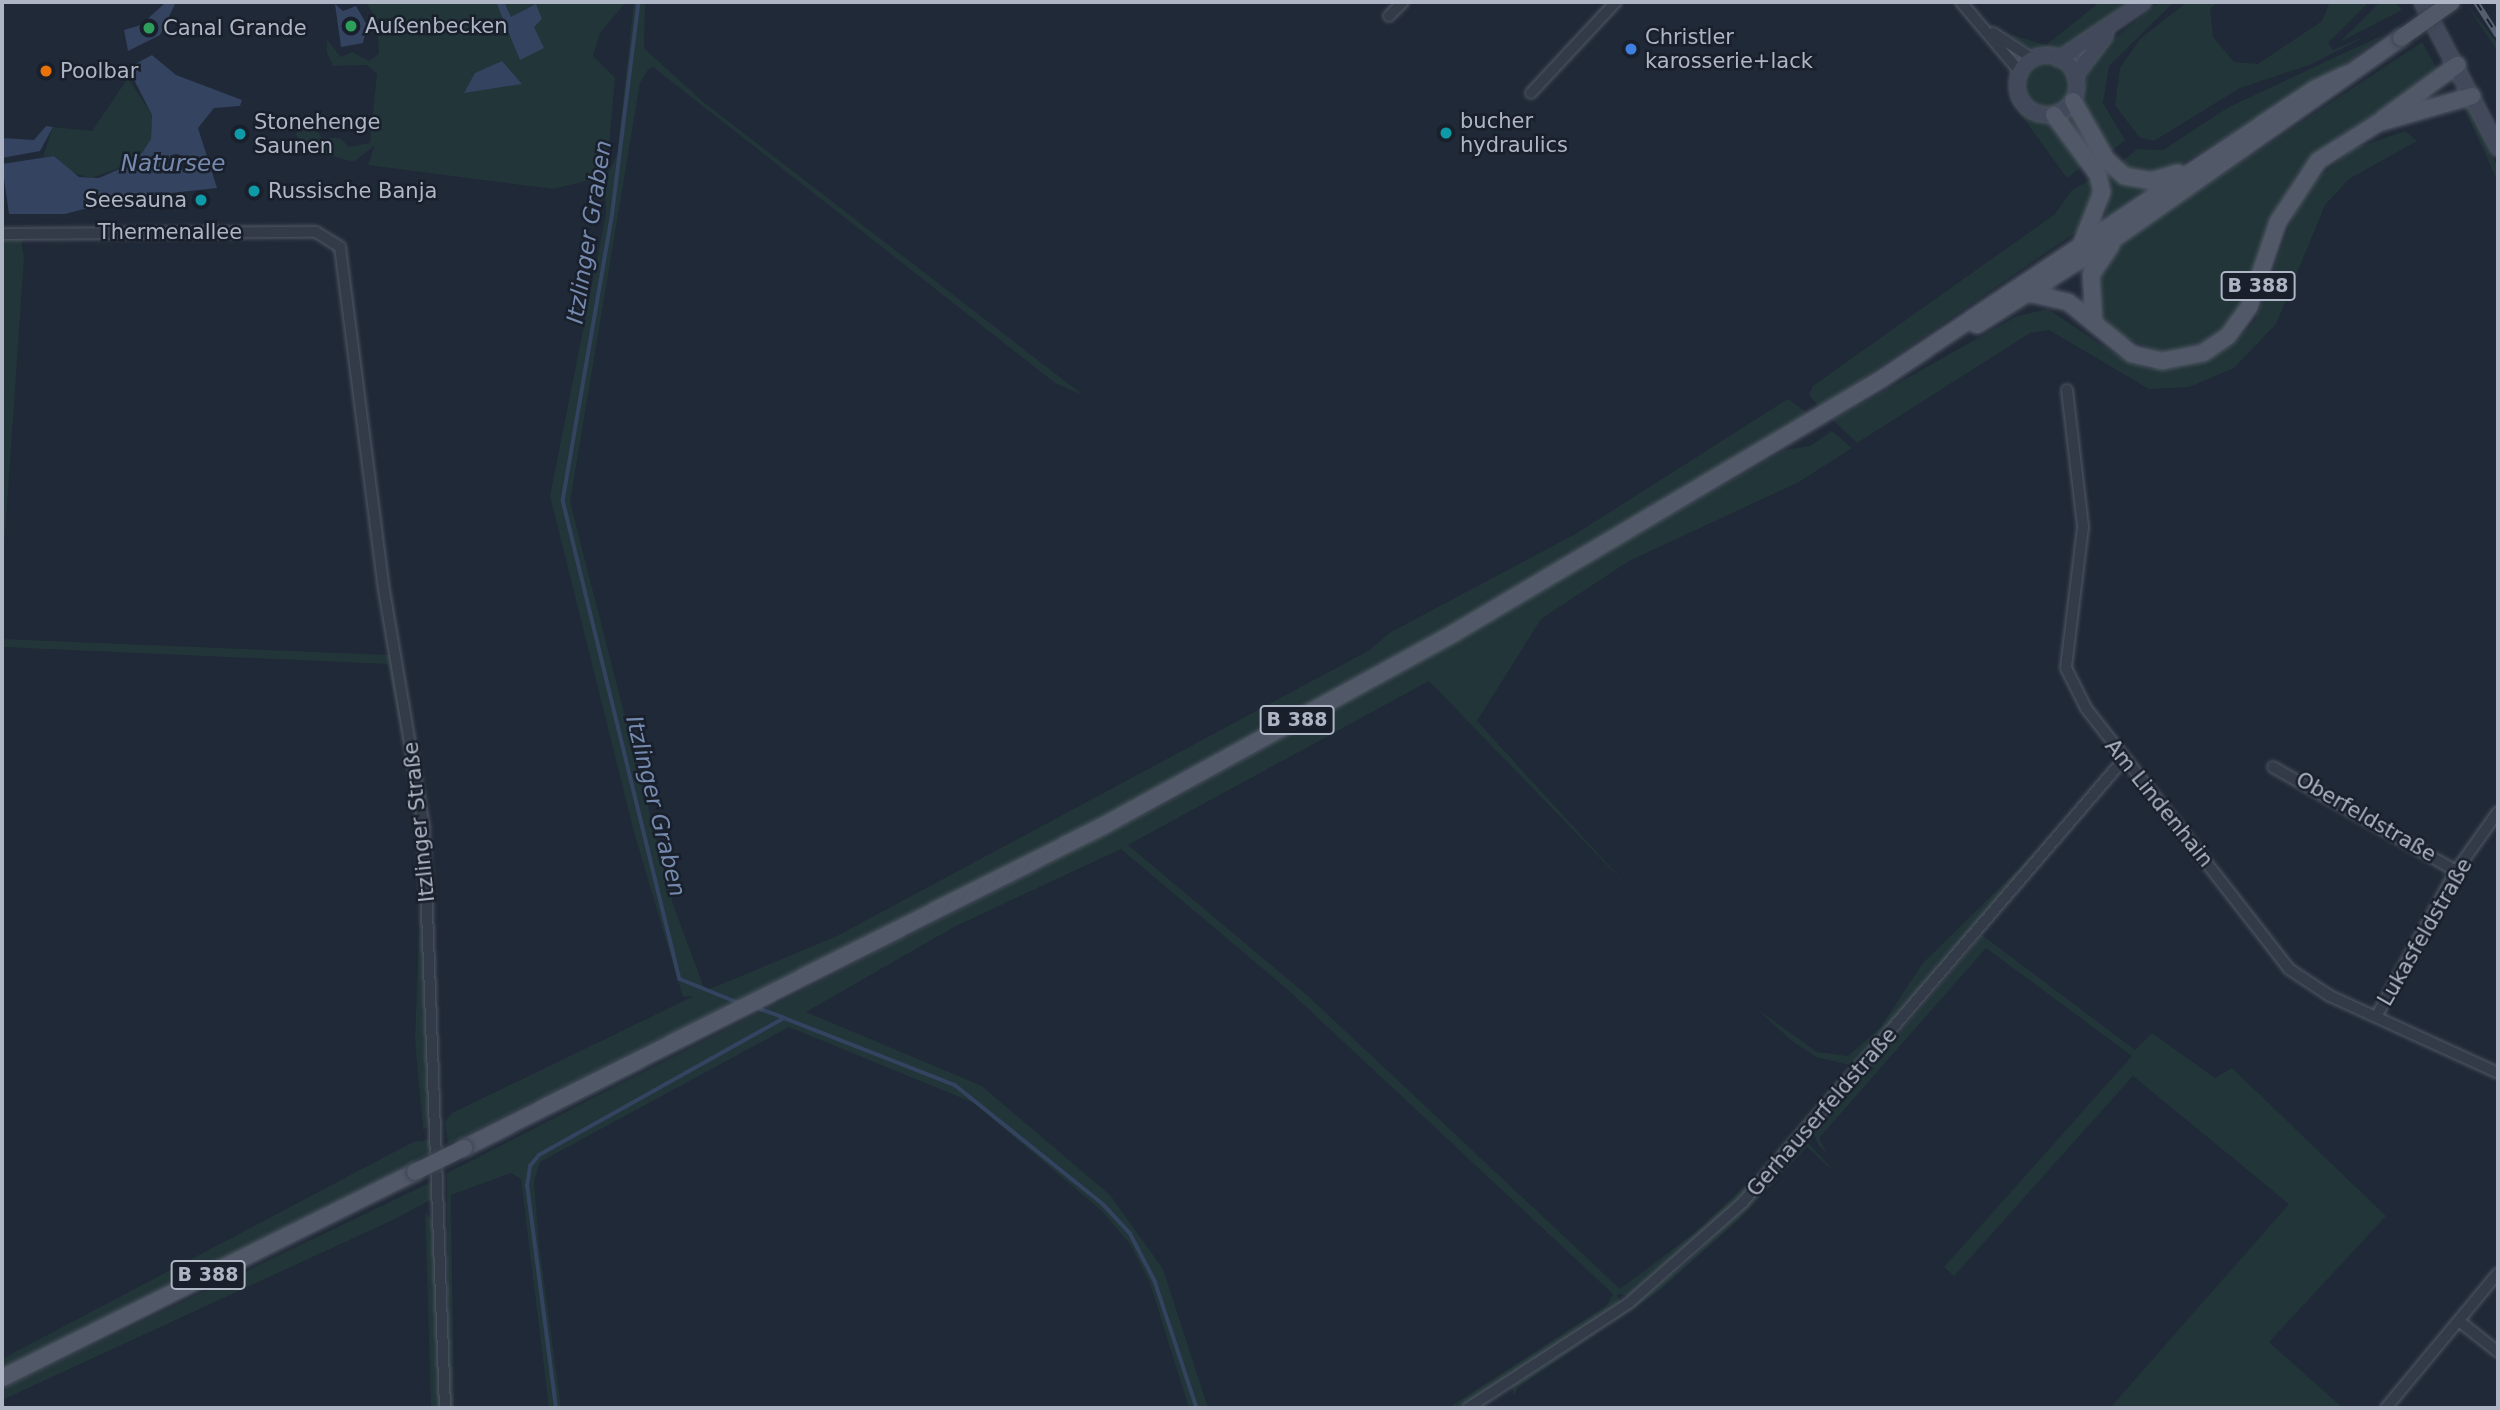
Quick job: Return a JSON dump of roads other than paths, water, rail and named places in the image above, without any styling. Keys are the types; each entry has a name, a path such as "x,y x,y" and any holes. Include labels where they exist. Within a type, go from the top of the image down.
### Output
{"main road":[{"path":"2109,31 2075,76 2073,101 2054,115 2026,106 2017,90 2020,72 2033,59 2059,59 2109,31 2144,2"},
{"path":"2422,2 2498,148"},
{"name":"B 388","path":"2,1378 800,981 1278,731 1804,427 2028,293 2118,236 2452,2"},
{"path":"2059,59 2075,76"},
{"name":"B 388","path":"2028,293 2058,297 2094,323 2113,342 2147,358 2175,360 2217,345 2249,307 2295,188 2334,148 2378,123 2457,65"},
{"name":"B 388","path":"1880,380 2194,169 2347,74"},
{"name":"B 388","path":"2378,123 2472,96"},
{"name":"B 388","path":"2073,101 2106,159 2124,176 2151,181 2194,169"},
{"name":"B 388","path":"2054,115 2098,175 2102,192 2099,214 2081,244"},
{"name":"B 388","path":"2094,323 2091,275 2118,236"}],"street":[{"path":"1389,16 1402,2"},
{"path":"1531,93 1616,2"},
{"path":"1961,2 1993,33 2033,59"},
{"path":"1993,33 2020,72"},
{"name":"Thermenallee","path":"2,234 316,232 335,242"},
{"name":"Itzlinger Straße","path":"335,242 343,258 384,590 424,827 445,1408"},
{"name":"Am Lindenhain","path":"2067,390 2083,527 2066,668 2124,759 2169,809 2289,969 2376,1017 2498,1073"},
{"name":"Gerhauserfeldstraße","path":"1468,1408 1629,1303 1743,1202 2124,759"},
{"name":"Oberfeldstraße","path":"2273,767 2456,871"},
{"name":"Lukasfeldstraße","path":"2376,1017 2456,871 2498,812"},
{"path":"2386,1408 2498,1273"},
{"path":"2459,1321 2498,1352"}],"water":[{"name":"Canal Grande","path":"166,2 176,2 160,35 128,51 124,30 141,25"},
{"path":"496,2 504,2 511,17 536,4 542,19 534,27 544,48 520,60"},
{"name":"Außenbecken","path":"335,4 343,11 356,6 367,25 363,43 341,47"},
{"name":"Natursee","path":"152,55 176,75 242,100 240,106 214,108 198,128 217,188 126,198 65,214 9,214 2,164 54,156 79,177 99,178 136,162 151,139 152,115 128,68"},
{"path":"502,61 522,84 464,93 475,73"},
{"path":"46,126 53,127 40,151 2,158 2,138 34,140"}],"waterway":[{"name":"Itzlinger Graben","path":"639,2 613,212 563,500 680,979 739,1003"},
{"name":"Itzlinger Graben","path":"556,1408 527,1186 530,1166 539,1155 784,1018 757,1008"},
{"path":"784,1018 955,1085 1103,1204 1130,1233 1155,1281 1197,1408"}],"railway":[{"path":"2476,2 2498,36"}],"place":[{"name":"Außenbecken","path":"351,26"},
{"name":"Canal Grande","path":"149,28"},
{"name":"Christler karosserie+lack","path":"1631,49"},
{"name":"Poolbar","path":"46,71"},
{"name":"bucher hydraulics","path":"1446,133"},
{"name":"Stonehenge Saunen","path":"240,134"},
{"name":"Russische Banja","path":"254,191"},
{"name":"Seesauna","path":"201,200"}]}
